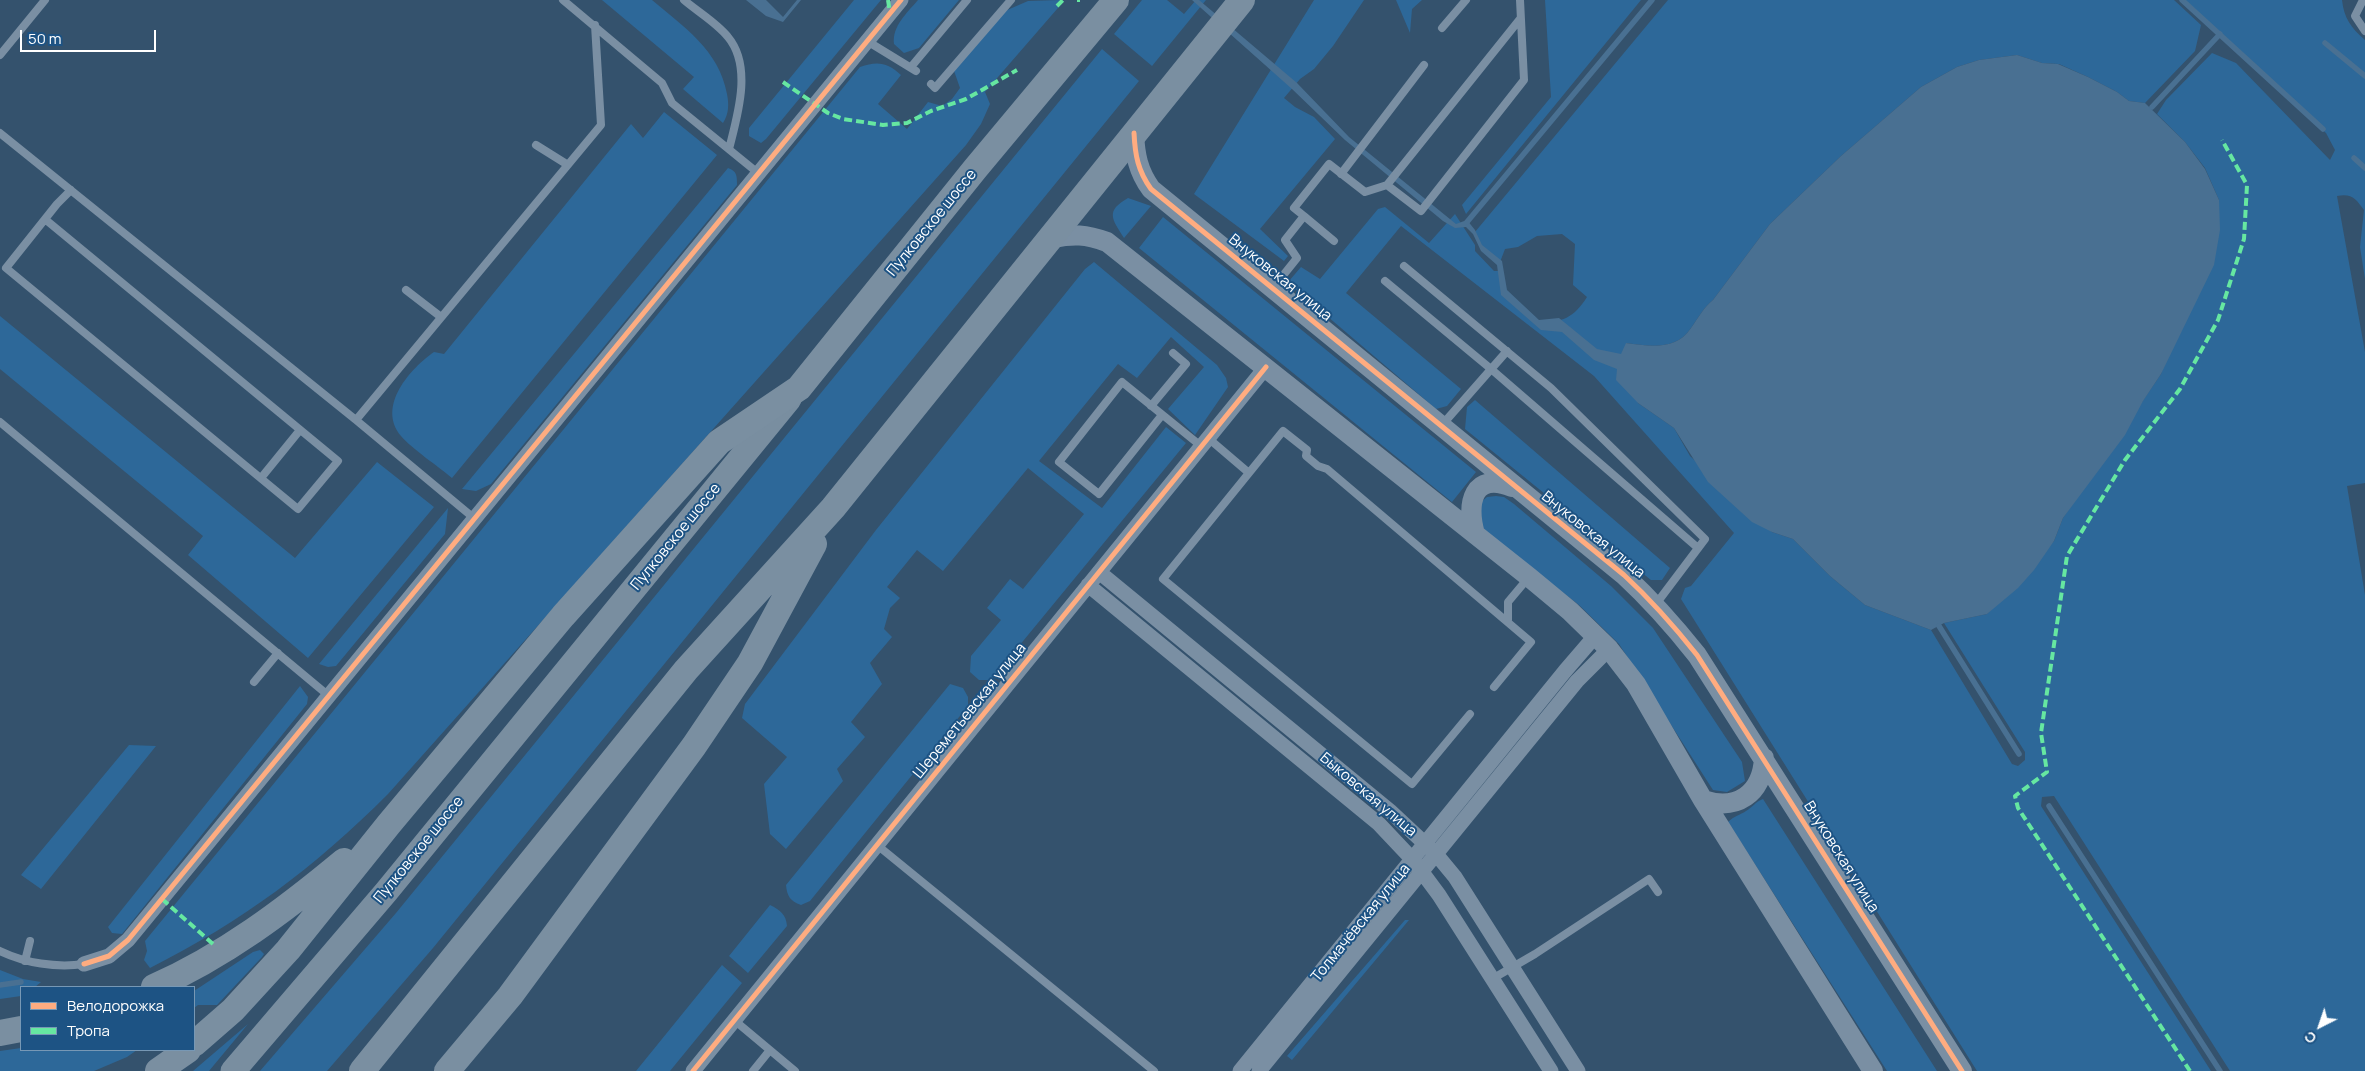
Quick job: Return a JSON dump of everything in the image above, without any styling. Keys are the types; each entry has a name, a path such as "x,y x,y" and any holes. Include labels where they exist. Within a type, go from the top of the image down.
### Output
{"highway":[{"name":"Пулковское шоссе","path":"799,388 975,169 1116,0"},
{"path":"362,1071 686,670 834,508 1242,0"},
{"path":"195,1043 233,1010 288,950 389,824 563,616 719,442 799,388"},
{"path":"447,1071 510,996 694,746 750,663 834,508"},
{"path":"156,986 237,943 304,895 389,824"},
{"path":"0,1033 20,1029"},
{"path":"158,1071 187,1051"}],"main road":[{"name":"Пулковское шоссе","path":"232,1071 386,892 799,388"}],"street":[{"path":"84,964 110,956 120,949 900,0"},
{"name":"Внуковская улица","path":"1134,133 1135,157 1141,176 1151,189 1440,427 1624,575 1656,604 1697,655 1962,1071"},
{"path":"1052,238 1073,234 1088,235 1107,242 1475,534 1603,642 1636,684 1703,800 1873,1071"},
{"name":"Шереметьевская улица","path":"693,1071 1266,367"},
{"path":"1475,534 1470,511 1472,500 1478,490 1487,483 1495,481 1516,489"},
{"name":"Быковская улица","path":"1099,572 1390,811 1431,849 1455,877 1578,1071"},
{"name":"Быковская улица","path":"1088,586 1379,824 1417,866 1550,1071"},
{"name":"Толмачёвская улица","path":"1240,1071 1261,1061 1431,849 1565,671 1603,642"},
{"path":"1703,800 1715,804 1728,804 1740,800 1750,793 1758,783 1763,771 1764,758"}],"lane":[{"path":"0,55 45,0"},
{"path":"563,0 662,83 672,103 758,173"},
{"path":"684,0 729,38 738,58 741,80 741,106 729,149"},
{"path":"867,41 913,69 967,0"},
{"path":"932,84 935,88 1011,0"},
{"path":"1442,28 1466,0"},
{"path":"1387,186 1421,210 1524,80 1520,0"},
{"path":"2363,0 2355,16 2365,30"},
{"path":"1334,241 1294,208 1330,164 1365,192 1387,186 1520,19"},
{"path":"356,420 602,125 594,25"},
{"path":"1341,174 1424,65"},
{"path":"0,133 356,420 475,519"},
{"path":"536,145 568,165"},
{"path":"46,220 338,461 298,509 6,268 57,204 71,190"},
{"path":"1273,288 1297,258 1285,240 1304,216"},
{"path":"1404,266 1551,388 1705,539 1656,604"},
{"path":"1385,281 1491,369 1698,548"},
{"path":"406,290 441,318"},
{"path":"1440,427 1507,351"},
{"path":"1152,406 1186,364 1172,353"},
{"path":"1162,414 1099,494 1059,462 1122,382 1162,414 1249,473"},
{"path":"0,422 329,696"},
{"path":"261,478 300,430"},
{"path":"1470,714 1412,784 1163,579 1283,431 1307,450 1306,456 1318,466 1327,469 1508,620 1531,642 1494,688"},
{"path":"1508,620 1508,602 1528,577"},
{"path":"254,682 278,653"},
{"path":"877,845 1154,1071"},
{"path":"1492,979 1535,954 1649,879 1658,892"},
{"path":"25,960 30,941"},
{"path":"0,951 25,960 49,965 84,964"},
{"path":"734,1020 795,1071"},
{"path":"753,1071 770,1050"}],"shaded area":[{"path":"602,0 652,0 699,41 708,52 723,78 728,105 723,123 683,89 694,77"},
{"path":"746,0 766,0 783,17 797,0 801,0 783,22 766,16"},
{"path":"854,0 881,0 766,139 761,143 749,136 749,128"},
{"path":"918,0 959,0 919,48 904,53 894,44 895,31 901,20"},
{"path":"1142,0 1167,0 1184,14 1196,0 1206,0 1152,66 1114,34"},
{"path":"1192,0 1199,0 1297,83 1349,137 1456,224 1467,220 1475,230 1482,245 1502,261 1507,290 1539,320 1559,318 1597,349 1621,354 1626,343 1653,346 1670,344 1685,335 1770,224 1841,156 1921,87 1957,67 1979,60 2017,55 2042,63 2058,64 2117,92 2129,101 2145,103 2185,142 2205,169 2219,200 2220,230 2214,265 2161,374 2143,401 2125,435 2063,518 2054,541 2034,570 2018,588 1987,614 1944,623 1931,630 1865,605 1830,576 1793,539 1772,532 1752,522 1708,482 1674,428 1638,403 1616,380 1617,369 1594,360 1562,332 1541,330 1501,295 1497,265 1481,251 1473,234 1466,227 1455,228 1443,221 1345,140 1292,89"},
{"path":"1314,0 1364,0 1333,46 1314,69 1300,79 1284,98 1295,107 1314,117 1335,139 1260,229 1288,256 1284,261 1194,194"},
{"path":"1396,0 1422,0 1412,9 1410,33"},
{"path":"1545,0 1641,0 1466,214 1462,205 1551,97"},
{"path":"1668,0 2174,0 2201,25 2195,51 2145,103 2129,101 2117,92 2059,64 2042,63 2017,55 1979,60 1957,67 1921,87 1841,156 1770,224 1685,335 1670,344 1653,346 1626,343 1638,403 1674,428 1690,456 1772,532 1793,539 1830,576 1865,605 1931,630 2012,764 2018,766 2025,760 2025,752 1944,623 1987,614 2054,541 2063,518 2161,374 2219,200 2205,168 2185,142 2157,114 2166,100 2212,53 2236,63 2330,160 2335,150 2326,133 2185,0 2342,0 2344,12 2349,22 2365,40 2365,279 2360,247 2364,210 2350,196 2337,196 2365,352 2365,483 2347,486 2365,595 2365,1071 2230,1071 2054,796 2042,797 2041,806 2211,1071 1977,1071 1681,599 1685,588 1691,586 1734,533 1594,376 1401,226 1346,293 1461,389 1447,406 1436,409 1293,287 1289,281 1301,267 1320,279 1378,209 1385,207 1429,243 1455,214 1475,245 1475,251 1494,271 1501,271 1504,292 1538,324 1567,318 1577,310 1587,297 1573,285 1575,244 1562,234 1537,236 1518,247 1505,249 1500,262 1481,247 1475,232"},
{"path":"1028,1 1064,1 985,92 990,104 981,124 966,145 388,794 333,846 276,891 216,931 150,968 144,960 147,951 145,941 860,67 877,63 891,67 901,75 878,104 907,129 928,102 942,106 952,99 960,88 953,68 1005,11"},
{"path":"1102,49 1139,81 433,948 327,1071 260,1071 396,913"},
{"path":"664,112 717,155 452,478 418,452 401,436 394,424 392,412 394,400 400,389 407,378 425,359 434,352 444,354 631,124 643,138"},
{"path":"728,168 736,174 737,185 491,484 476,491 462,489"},
{"path":"1128,198 1151,206 1124,238 1116,226 1113,211"},
{"path":"1163,217 1476,472 1452,502 1139,248"},
{"path":"1094,262 1217,365 1226,378 1228,387 1195,435 1168,409 1204,367 1171,337 1137,378 1118,364 1039,461 1102,508 1166,427 1186,443 991,680 979,680 970,672 971,656 1001,620 987,608 1010,579 1023,589 1084,514 1028,468 943,571 917,550 887,587 900,598 890,608 884,629 892,637 870,663 882,684 851,722 865,737 837,769 843,781 786,849 770,834 764,784 787,757 742,718 745,704 876,530 1085,269"},
{"path":"0,316 295,558 377,462 434,507 308,658 188,555 203,536 0,369"},
{"path":"1475,400 1670,568 1662,580 1651,580 1465,429 1467,407"},
{"path":"1487,497 1504,497 1514,504 1611,586 1653,628 1742,762 1745,781 1727,792 1713,790 1619,644 1579,605 1481,529 1481,502"},
{"path":"448,508 445,534 336,666 328,667 319,664"},
{"path":"950,684 963,688 968,697 968,706 810,901 801,905 794,902 788,895 786,885"},
{"path":"300,686 308,697 307,704 122,934 112,933 108,927"},
{"path":"129,745 156,746 41,889 21,875"},
{"path":"1763,799 1937,1071 1887,1071 1728,822"},
{"path":"770,905 782,913 787,926 748,973 729,956"},
{"path":"1405,920 1409,920 1292,1060 1287,1056"},
{"path":"260,950 264,954 217,1005 198,1005 195,1007 195,990 253,952"},
{"path":"722,965 742,983 670,1071 636,1071"},
{"path":"0,970 23,979 41,982 36,986 20,986 20,996 0,999"},
{"path":"248,1024 209,1071 193,1071"},
{"path":"20,1048 20,1051 136,1051 127,1057 94,1071 0,1071 0,1051"}],"waterway":[{"path":"1467,222 1652,0"},
{"path":"2182,0 2323,129"},
{"path":"2152,107 2220,34"},
{"path":"2325,43 2365,76"},
{"path":"2354,158 2365,168"},
{"path":"1939,626 2019,754"},
{"path":"2049,806 2220,1071"},
{"path":"0,985 21,982"}],"marked path":[{"path":"888,0 890,13"},
{"path":"1057,6 1063,0"},
{"path":"783,82 828,113 843,119 883,125 907,123 931,111 966,99 1017,70"},
{"path":"2190,1071 2018,808 2015,796 2047,772 2041,733 2067,556 2125,460 2180,389 2218,320 2244,239 2247,185 2222,140"},
{"path":"162,899 213,944"}],"cycle path":[{"path":"84,964 109,956 128,940 901,0"},
{"path":"1134,133 1138,162 1143,176 1151,189 1624,575 1671,624 1697,655 1962,1071"},
{"path":"693,1071 1266,367"}]}
